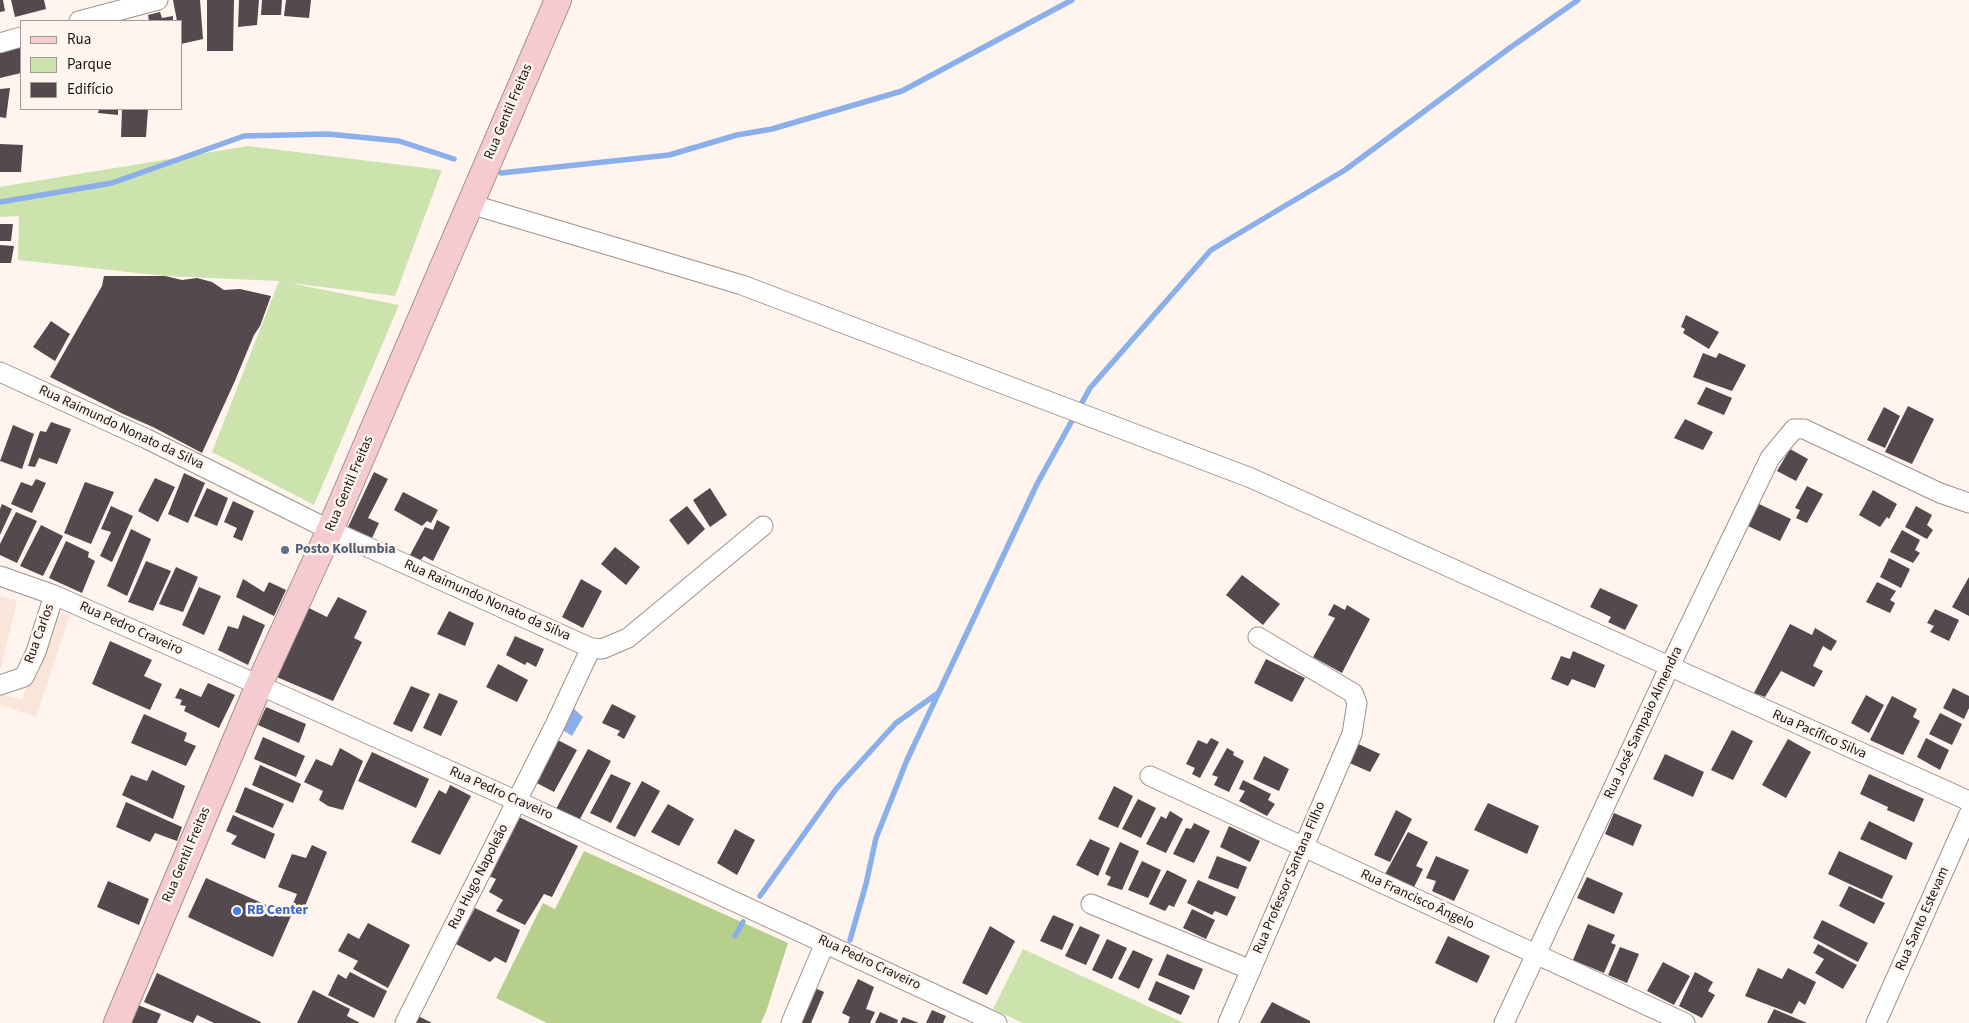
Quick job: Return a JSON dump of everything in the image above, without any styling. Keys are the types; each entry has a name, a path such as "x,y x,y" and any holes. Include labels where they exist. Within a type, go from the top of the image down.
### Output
{"main road":[{"name":"Rua Gentil Freitas","path":"117,1023 260,685 330,530 558,0"}],"street":[{"path":"83,20 158,0"},
{"path":"0,43 20,37"},
{"name":"Rua Pacífico Silva","path":"470,204 742,285 1251,478 1969,801"},
{"name":"Rua Raimundo Nonato da Silva","path":"0,372 147,439 330,530 591,648"},
{"name":"Rua José Sampaio Almendra","path":"1504,1023 1770,458 1794,429 1804,429 1940,493 1969,503"},
{"path":"591,648 602,649 628,638 763,526"},
{"name":"Rua Pedro Craveiro","path":"0,576 54,595 260,685 517,801 997,1023"},
{"name":"Rua Carlos","path":"0,685 24,677 36,652 54,595"},
{"name":"Rua Professor Santana Filho","path":"1228,1023 1352,734 1357,703 1353,693 1258,637"},
{"name":"Rua Hugo Napoleão","path":"405,1023 517,801 591,648"},
{"name":"Rua Francisco Ângelo","path":"1150,776 1685,1023"},
{"name":"Rua Santo Estevam","path":"1876,1023 1969,814"},
{"path":"1092,904 1251,970"},
{"path":"791,1023 825,943"}],"shaded area":[{"path":"0,596 17,601 1,668 0,668"},
{"path":"53,612 70,615 36,717 0,705 0,694 22,700"}],"green space":[{"path":"248,146 442,170 395,296 290,283 399,305 314,505 212,452 279,281 165,276 18,260 19,216 0,217 0,187"},
{"path":"584,851 788,943 761,1023 547,1023 496,998 543,903 555,909"},
{"path":"1023,949 1184,1023 1023,1023 993,1009"}],"water":[{"path":"571,706 583,717 572,736 555,725"}],"building":[{"path":"0,0 3,0 5,11 0,12"},
{"path":"11,0 44,0 46,9 15,17"},
{"path":"173,0 200,0 203,39 182,44 182,20 177,20"},
{"path":"207,0 234,0 233,51 207,51"},
{"path":"239,0 259,0 257,25 238,27"},
{"path":"262,0 282,0 281,15 261,15"},
{"path":"286,0 311,0 309,18 284,16"},
{"path":"160,12 162,18 173,16 173,20 149,20 148,15"},
{"path":"20,40 20,73 0,78 0,46"},
{"path":"10,88 6,118 0,117 0,89"},
{"path":"99,110 118,110 118,115 98,113"},
{"path":"122,110 148,110 146,137 121,137"},
{"path":"0,144 23,145 21,172 0,172"},
{"path":"0,224 13,224 11,241 0,241"},
{"path":"0,245 14,246 11,263 0,263"},
{"path":"104,276 165,276 182,280 197,278 212,282 224,290 240,289 271,296 260,326 254,335 202,453 50,377 102,286"},
{"path":"1686,315 1719,332 1709,349 1683,333 1685,329 1681,327"},
{"path":"51,321 70,334 55,361 33,347"},
{"path":"1703,353 1716,358 1719,353 1746,365 1732,391 1693,377"},
{"path":"1706,387 1732,398 1724,415 1697,404"},
{"path":"1908,406 1934,419 1912,464 1885,452"},
{"path":"1884,407 1900,416 1885,448 1867,440"},
{"path":"1685,419 1713,432 1703,450 1674,438"},
{"path":"51,422 71,429 57,464 39,458 35,467 28,466 40,431 46,432"},
{"path":"13,425 34,434 22,469 0,461"},
{"path":"1790,449 1808,459 1796,481 1777,471"},
{"path":"374,472 388,479 368,518 379,523 372,538 348,527"},
{"path":"184,473 205,483 188,523 168,514"},
{"path":"155,478 175,487 158,522 138,511"},
{"path":"36,479 46,483 32,513 11,504 21,482 32,486"},
{"path":"85,482 114,492 91,544 64,533"},
{"path":"1807,486 1823,494 1807,523 1796,518 1800,510 1795,508"},
{"path":"207,488 228,498 217,526 194,516"},
{"path":"710,488 727,515 710,527 693,500"},
{"path":"1873,490 1897,504 1889,519 1887,517 1880,527 1859,515"},
{"path":"403,492 438,510 431,523 427,521 422,526 394,510"},
{"path":"233,501 254,511 242,541 233,537 237,528 224,522"},
{"path":"2,504 12,509 0,535 0,509"},
{"path":"1759,504 1791,519 1780,541 1748,526"},
{"path":"111,506 133,516 112,562 100,556 111,532 101,529"},
{"path":"687,506 705,529 688,545 669,520"},
{"path":"1916,506 1932,515 1927,525 1933,530 1927,539 1905,527"},
{"path":"16,512 37,521 17,563 0,555 0,544"},
{"path":"437,520 450,527 433,561 424,556 420,561 410,555 425,527 433,530"},
{"path":"41,525 63,536 43,576 20,566"},
{"path":"131,529 151,539 127,596 107,586"},
{"path":"1902,530 1920,540 1915,550 1920,553 1913,563 1890,552"},
{"path":"66,541 89,552 88,557 95,561 82,593 49,578"},
{"path":"615,547 640,567 626,585 601,564"},
{"path":"1889,558 1910,569 1901,588 1880,577"},
{"path":"146,561 171,571 153,611 128,602"},
{"path":"176,567 198,577 183,612 159,604"},
{"path":"1242,575 1280,604 1263,625 1226,595"},
{"path":"1969,577 1969,616 1952,607"},
{"path":"243,579 264,592 269,582 286,590 274,616 236,597"},
{"path":"581,579 602,591 583,628 562,617"},
{"path":"1877,582 1896,591 1890,600 1895,603 1890,613 1866,602"},
{"path":"199,587 221,596 204,635 182,625"},
{"path":"1600,588 1638,605 1625,630 1608,622 1611,617 1590,607"},
{"path":"338,597 367,611 354,638 362,642 333,701 272,675 305,606 327,617"},
{"path":"1334,604 1345,610 1347,605 1370,619 1342,673 1313,657 1335,618 1328,615"},
{"path":"1935,609 1959,620 1949,641 1930,632 1934,626 1927,623"},
{"path":"449,611 474,623 465,646 437,634"},
{"path":"243,615 265,625 248,665 218,650 228,626 238,629"},
{"path":"1790,624 1812,635 1815,628 1837,641 1831,651 1823,646 1813,666 1823,671 1814,687 1781,671 1765,697 1754,693"},
{"path":"515,636 544,649 536,667 527,662 525,665 506,655"},
{"path":"110,641 152,660 144,676 162,684 150,710 92,684"},
{"path":"1573,651 1605,665 1595,688 1572,679 1568,686 1551,679 1561,656 1570,659"},
{"path":"1266,659 1305,678 1292,702 1254,683"},
{"path":"498,664 528,680 517,702 486,687"},
{"path":"208,683 235,695 219,728 184,711 186,706 180,705 182,700 175,698 180,688 201,697"},
{"path":"411,686 430,694 412,732 393,724"},
{"path":"1953,688 1969,696 1969,708 1964,719 1943,708"},
{"path":"439,693 458,701 441,736 423,728"},
{"path":"1866,695 1884,705 1869,733 1851,723"},
{"path":"1892,696 1917,709 1913,717 1920,721 1903,755 1870,740"},
{"path":"612,704 636,716 624,739 617,735 620,731 602,723"},
{"path":"266,707 306,724 299,743 258,725"},
{"path":"1940,713 1962,724 1952,745 1929,734"},
{"path":"144,714 187,733 184,741 196,746 186,766 131,743"},
{"path":"1732,730 1753,741 1733,780 1711,770"},
{"path":"263,737 305,756 296,777 254,759"},
{"path":"554,738 577,750 554,792 531,780"},
{"path":"1211,738 1219,742 1200,778 1192,774 1195,768 1186,764 1198,740 1207,744"},
{"path":"1926,738 1949,750 1940,770 1917,757"},
{"path":"1788,739 1811,752 1786,798 1762,785"},
{"path":"1354,742 1380,754 1370,772 1345,761"},
{"path":"340,748 363,761 343,810 328,806 319,800 323,791 304,782 316,759 332,766"},
{"path":"1227,748 1234,752 1233,755 1244,761 1229,792 1214,785 1218,777 1212,775"},
{"path":"588,749 611,761 580,819 556,809"},
{"path":"372,752 429,779 416,808 358,781"},
{"path":"1665,754 1704,772 1693,797 1653,779"},
{"path":"1264,756 1289,769 1279,791 1253,779"},
{"path":"260,765 301,784 293,803 252,785"},
{"path":"152,770 185,786 173,819 122,795 131,775 147,781"},
{"path":"611,774 631,783 611,823 590,813"},
{"path":"1869,774 1924,799 1914,822 1887,810 1888,807 1860,794"},
{"path":"1243,780 1271,794 1268,800 1275,804 1267,816 1239,801 1245,791 1239,789"},
{"path":"642,781 660,791 635,837 616,828"},
{"path":"450,785 471,796 440,855 411,842 439,790 446,794"},
{"path":"1114,786 1133,796 1118,828 1098,819"},
{"path":"245,787 284,804 273,828 235,812"},
{"path":"1138,799 1156,808 1141,838 1122,829"},
{"path":"126,802 182,827 177,841 155,833 150,842 116,827"},
{"path":"1488,803 1539,826 1527,854 1474,830"},
{"path":"668,804 694,819 679,846 651,832"},
{"path":"1396,810 1412,819 1390,862 1374,855"},
{"path":"1170,811 1183,819 1166,853 1146,844 1161,816 1166,819"},
{"path":"1614,813 1642,825 1633,846 1605,834"},
{"path":"233,815 275,834 265,859 231,844 237,836 226,831"},
{"path":"515,815 578,846 552,897 544,894 525,925 496,911 503,900 489,892 496,879 484,874"},
{"path":"1869,821 1913,843 1906,860 1860,839"},
{"path":"1194,823 1210,831 1194,863 1173,854 1186,828 1191,829"},
{"path":"1229,826 1260,841 1250,862 1220,847"},
{"path":"735,829 755,840 737,875 717,863"},
{"path":"1408,832 1428,842 1416,866 1423,869 1413,889 1384,876"},
{"path":"1090,839 1110,848 1098,876 1076,865"},
{"path":"1120,842 1139,851 1122,890 1107,885 1111,877 1105,874"},
{"path":"312,845 327,852 301,916 290,911 297,894 278,887 292,854 306,858"},
{"path":"1839,851 1893,876 1882,899 1828,874"},
{"path":"1217,856 1247,867 1238,889 1208,878"},
{"path":"1436,856 1469,870 1454,901 1432,891 1436,881 1426,878"},
{"path":"1142,861 1161,870 1148,898 1128,890"},
{"path":"1167,870 1187,880 1174,907 1169,905 1165,911 1149,904"},
{"path":"1587,877 1623,893 1614,914 1577,898"},
{"path":"206,878 291,916 273,957 188,917"},
{"path":"1198,880 1236,897 1227,916 1215,911 1212,915 1187,903"},
{"path":"108,881 149,899 139,925 97,907"},
{"path":"1849,886 1885,903 1874,924 1839,906"},
{"path":"475,908 520,930 506,963 495,957 490,962 456,944"},
{"path":"1192,909 1215,920 1206,939 1183,928"},
{"path":"1053,915 1074,924 1062,950 1040,941"},
{"path":"1822,920 1868,943 1858,962 1813,938"},
{"path":"368,923 410,945 388,988 353,969 358,961 338,951 348,933 359,939"},
{"path":"1588,924 1615,935 1611,943 1616,945 1604,973 1573,960"},
{"path":"990,926 1015,941 987,995 962,983"},
{"path":"1080,926 1100,935 1086,965 1065,956"},
{"path":"1448,936 1490,956 1477,983 1435,963"},
{"path":"1107,939 1127,948 1112,979 1092,970"},
{"path":"1818,944 1857,965 1843,989 1815,973 1824,959 1813,953"},
{"path":"1620,947 1639,954 1627,983 1608,975"},
{"path":"1133,950 1153,959 1139,989 1118,979"},
{"path":"1167,954 1203,969 1194,990 1158,975"},
{"path":"1663,962 1690,976 1674,1005 1647,991"},
{"path":"1758,968 1782,979 1788,968 1816,982 1805,1005 1799,1001 1792,1014 1745,996"},
{"path":"350,972 387,991 374,1018 328,995 338,974 346,979"},
{"path":"1695,972 1713,982 1708,991 1715,995 1702,1018 1679,1006"},
{"path":"157,973 261,1022 214,1023 197,1015 193,1023 144,1002"},
{"path":"858,979 874,987 866,1009 875,1012 870,1023 848,1023 850,1017 842,1013"},
{"path":"1156,981 1190,996 1181,1015 1148,1000"},
{"path":"810,986 824,992 811,1023 802,1023 795,1020"},
{"path":"313,990 350,1009 347,1016 360,1023 297,1023"},
{"path":"1272,1002 1310,1021 1310,1023 1260,1023"},
{"path":"138,1005 161,1014 157,1023 131,1023"},
{"path":"1774,1009 1807,1023 1767,1023"},
{"path":"932,1010 946,1016 943,1023 926,1023"},
{"path":"880,1012 898,1020 897,1023 875,1023"},
{"path":"414,1014 432,1023 410,1023"},
{"path":"903,1017 919,1023 900,1023"}],"waterway":[{"path":"501,173 669,155 737,135 772,129 902,91 1072,0"},
{"path":"850,940 866,884 876,838 907,760 1037,484 1090,388 1211,250 1345,170 1511,47 1578,0"},
{"path":"0,202 112,183 244,136 328,134 399,141 454,159"},
{"path":"760,896 836,789 896,723 938,693"},
{"path":"735,936 743,922"}],"place":[{"name":"Posto Kollumbia","path":"285,550"},
{"name":"RB Center","path":"237,911"}]}
